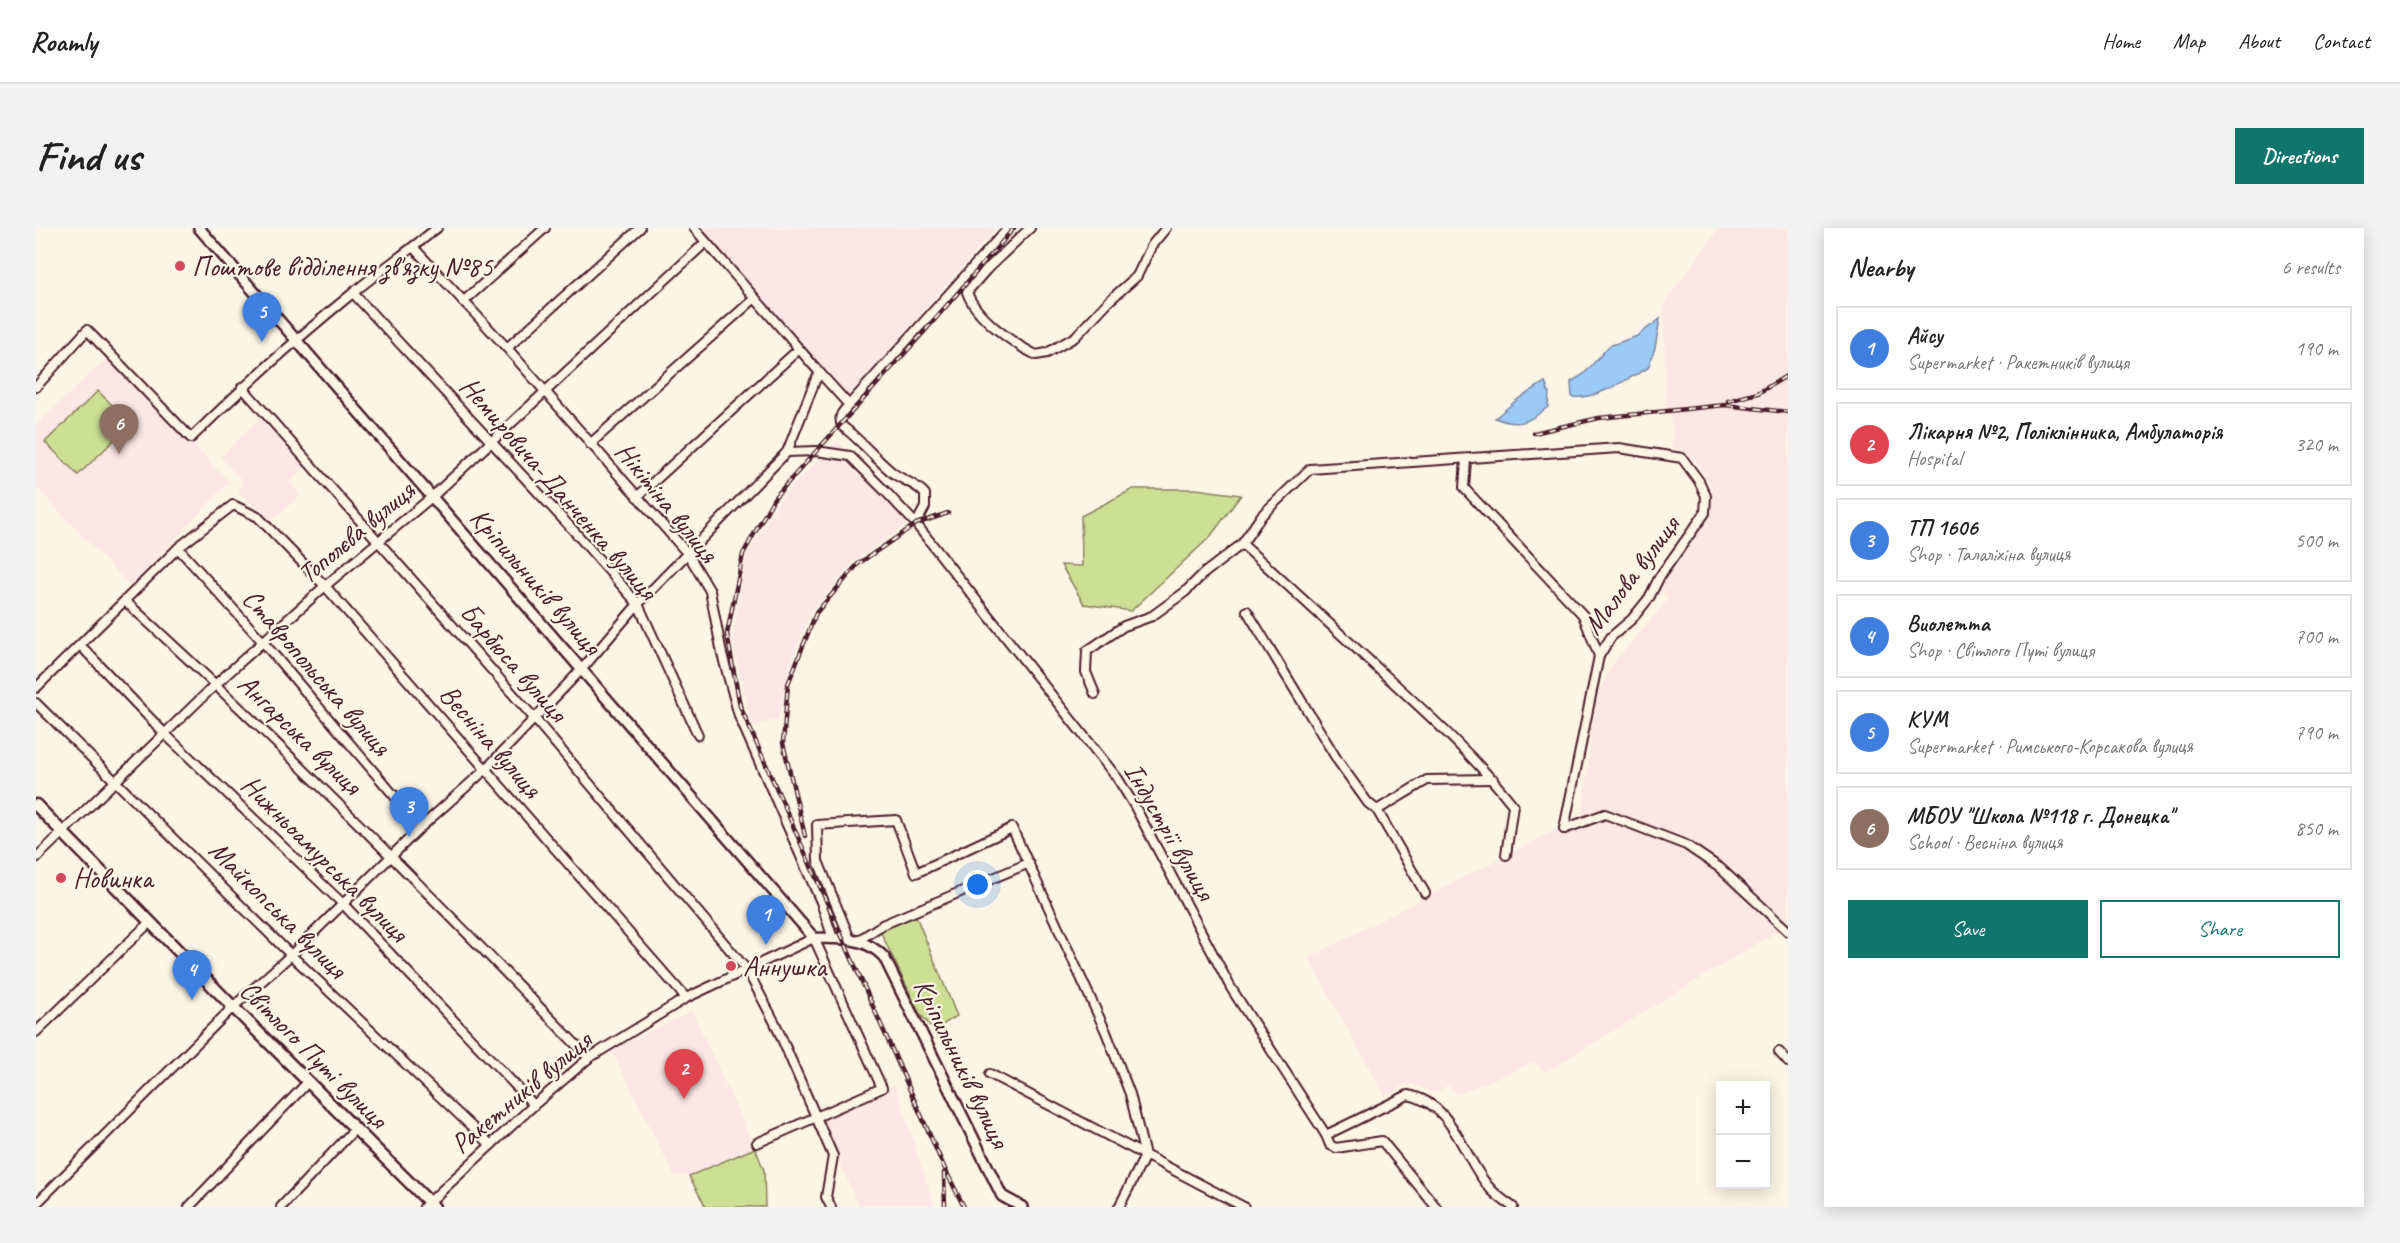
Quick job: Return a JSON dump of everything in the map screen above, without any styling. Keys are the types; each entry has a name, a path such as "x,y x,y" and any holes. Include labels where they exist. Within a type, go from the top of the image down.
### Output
{"main road":[{"name":"Світлого Путі вулиця","path":"36,805 429,1205"}],"street":[{"name":"Кріпильників вулиця","path":"199,228 814,938"},
{"path":"36,387 87,330 190,438 242,387 296,340 437,228"},
{"path":"463,302 545,228"},
{"path":"507,348 640,228"},
{"path":"694,228 849,405"},
{"path":"916,524 925,507 925,494 919,487 889,470 842,426 839,419 841,413 1008,228"},
{"path":"1030,228 971,285 967,292 968,297 1003,334 1036,355 1076,337 1109,301 1137,276 1152,245 1166,228"},
{"name":"Тополєва вулиця","path":"36,858 216,684 325,586 433,496 491,444 706,242"},
{"name":"Нікітіна вулиця","path":"413,247 507,348 545,394 688,554 710,591 722,654 739,716 821,902 833,939"},
{"path":"974,266 987,269"},
{"name":"Немировича-Данченка вулиця","path":"353,293 574,531 638,604 698,735"},
{"path":"590,444 755,298"},
{"path":"637,497 799,349"},
{"path":"36,1204 233,1007 291,955 421,827 486,770 582,669 638,604 787,452 820,373"},
{"name":"Барбюса вулиця","path":"242,387 534,718 747,970 775,1023 833,1156 826,1197 831,1207"},
{"name":"Малова вулиця","path":"1095,694 1086,672 1087,651 1124,626 1152,616 1185,592 1203,574 1242,544 1262,515 1310,469 1619,448 1682,459 1699,481 1706,496 1705,513 1660,576 1649,598 1632,619 1611,637 1599,656 1564,829 1605,814 1686,845 1720,868 1788,931"},
{"name":"Індустрії вулиця","path":"787,452 816,451 850,456 916,524 1118,779 1231,988 1326,1135"},
{"name":"Малова вулиця","path":"1466,459 1464,488 1583,615 1599,656"},
{"name":"Весніна вулиця","path":"178,548 232,505 258,517 325,586 686,998"},
{"path":"1242,544 1402,690 1475,759 1492,779 1513,805 1506,855"},
{"path":"36,688 178,548"},
{"name":"Ставропольська вулиця","path":"178,548 263,642 421,827"},
{"name":"Ангарська вулиця","path":"125,602 216,684 393,856 589,1058"},
{"path":"1246,611 1338,761 1368,803 1377,810 1425,893"},
{"name":"Нижньоамурська вулиця","path":"81,646 165,734 342,903 534,1105"},
{"name":"Майкопська вулиця","path":"36,703 291,955 491,1145"},
{"path":"1377,810 1427,780 1492,779"},
{"path":"854,939 818,861 817,825 896,820 916,873 1012,828 1110,1042 1130,1094 1145,1156 1119,1207"},
{"path":"757,1143 882,1088 814,938 854,939 1029,863"},
{"path":"36,1032 150,922"},
{"name":"Ракетників вулиця","path":"429,1205 534,1105 589,1058 686,998 814,938"},
{"name":"Кріпильників вулиця","path":"854,939 876,948 884,957 1002,1196 1022,1207"},
{"path":"1779,1052 1788,1062"},
{"path":"990,1074 1244,1207"},
{"path":"189,1207 308,1082"},
{"path":"1436,1207 1382,1142 1336,1148 1330,1145 1326,1135 1408,1095 1426,1100 1441,1110 1487,1185 1498,1197 1513,1207"},
{"path":"281,1207 356,1129"}],"shaded area":[{"path":"701,228 996,228 848,397"},
{"path":"1719,228 1788,228 1788,925 1546,1072 1534,1062 1456,1095 1449,1085 1434,1093 1409,1083 1385,1096 1308,958 1582,816 1596,697 1612,665 1669,598 1656,587 1711,487 1696,460 1671,446 1672,423 1665,399 1664,303"},
{"path":"109,356 229,482 130,586 36,487 36,425"},
{"path":"264,414 308,465 289,482 301,496 270,521 238,492 243,481 220,457"},
{"path":"837,441 917,517 855,561 811,612 790,664 778,720 752,725 732,641 746,556 781,498"},
{"path":"692,1011 755,1148 689,1176 674,1175 611,1050"},
{"path":"895,1085 935,1207 859,1207 820,1118"}],"green space":[{"path":"98,391 131,424 78,475 45,442"},
{"path":"1133,489 1196,489 1241,495 1210,537 1131,611 1084,604 1061,565 1082,566 1081,516"},
{"path":"916,916 957,1016 934,1030 920,1014 880,931"},
{"path":"755,1148 764,1170 765,1207 706,1207 689,1176"}],"water":[{"path":"1660,319 1655,348 1648,368 1601,392 1572,397 1571,382 1584,374 1609,346 1637,336"},
{"path":"1545,382 1549,393 1548,407 1523,422 1511,423 1495,418 1518,399"}],"railway":[{"path":"964,1207 944,1167 740,706 727,634 743,554 774,498 1014,228"},
{"path":"1728,401 1758,393 1788,375"},
{"path":"1534,433 1599,418 1725,405 1788,412"},
{"path":"805,836 783,743 788,684 816,613 858,564 916,524 948,513"},
{"path":"944,1173 945,1207"}],"place":[{"name":"Поштове відділення зв'язку №85","path":"180,266"},
{"name":"КУМ","path":"262,342"},
{"name":"МБОУ \"Школа №118 г. Донецка\"","path":"119,454"},
{"name":"ТП 1606","path":"409,837"},
{"name":"Новинка","path":"61,878"},
{"name":"Айсу","path":"766,945"},
{"name":"Аннушка","path":"731,966"},
{"name":"Виолетта","path":"192,1000"},
{"name":"Лікарня №2, Поліклінника, Амбулаторія","path":"684,1099"}]}
